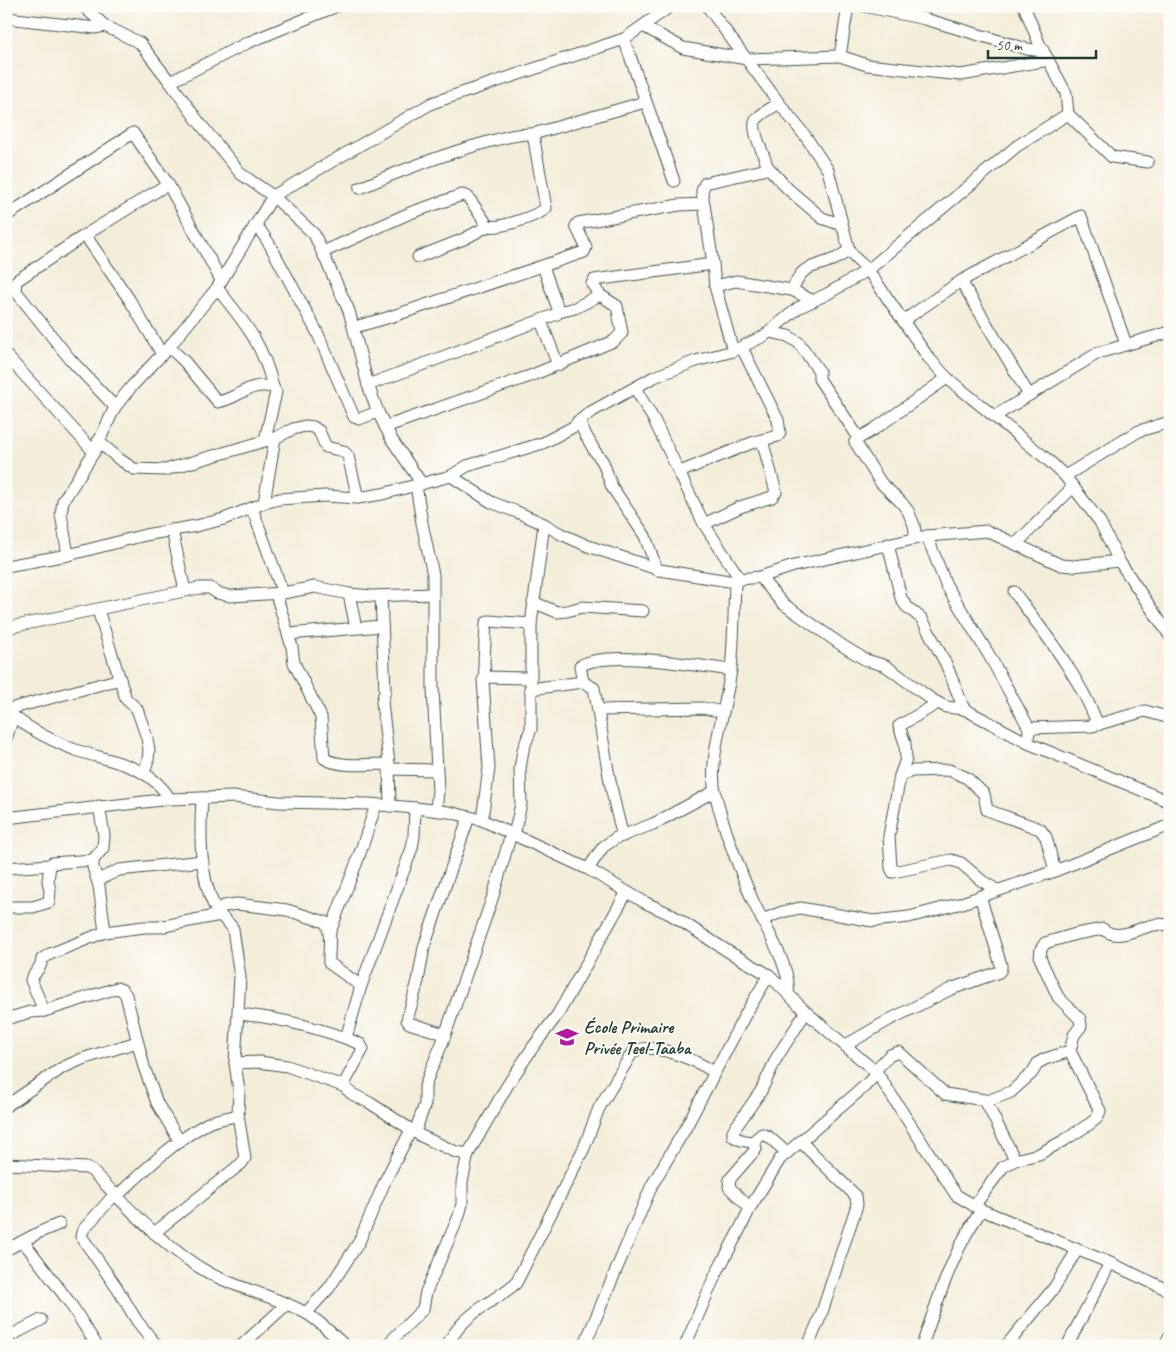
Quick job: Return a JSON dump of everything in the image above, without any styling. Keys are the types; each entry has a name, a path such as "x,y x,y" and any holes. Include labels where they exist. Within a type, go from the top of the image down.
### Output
{"street":[{"path":"83,6 105,26 140,43 198,121 241,174 273,196 314,234 340,289 355,327 368,385 378,412 392,440 419,484 422,523 433,575 433,687 438,792 436,810"},
{"path":"170,82 247,43 338,6"},
{"path":"68,554 61,508 63,501 96,447 115,407 166,350 219,284 273,196 432,103 624,39 671,6"},
{"path":"707,6 806,137 828,170 842,225 854,258 868,270 928,357 947,378 1065,476 1100,522 1120,561 1170,636"},
{"path":"840,56 848,6"},
{"path":"864,6 925,20 1046,55"},
{"path":"1024,6 1030,24 1066,93 1068,114 1112,157 1148,162"},
{"path":"6,18 93,28 105,26"},
{"path":"643,26 683,48 747,59 840,56 867,66 961,76 1046,55"},
{"path":"624,39 674,181"},
{"path":"360,188 397,172 464,148 522,133 534,134 645,102"},
{"path":"779,103 756,119 754,124 767,166 788,189 822,218 842,225"},
{"path":"6,566 224,519 264,503 291,497 325,496 358,498 451,476 467,466 543,443 573,427 588,413 668,370 738,350 770,332 798,308 868,270 1017,146 1068,114"},
{"path":"6,216 134,133 168,184 219,284 251,330 269,372 276,392 264,503"},
{"path":"418,257 464,239 488,226 492,227 510,223 541,212 546,208 534,134"},
{"path":"680,472 704,461 778,436 780,433 778,420 738,350 715,286 702,191 706,183 763,170 767,166"},
{"path":"115,407 70,359 15,290 16,282 84,235 168,184"},
{"path":"323,252 410,213 462,194 468,197 488,226"},
{"path":"355,327 543,266 586,250 576,226 578,223 679,205 703,204"},
{"path":"903,322 961,281 1081,216 1126,344"},
{"path":"256,224 270,245 317,332 354,417 358,419 378,412"},
{"path":"84,235 166,350 184,361 218,402 224,401 253,386 273,387"},
{"path":"792,290 805,269 832,260 850,250"},
{"path":"385,427 558,365 614,341 622,333 617,306 600,295 592,284 594,280 713,264"},
{"path":"543,266 559,312"},
{"path":"715,286 736,281 792,290 803,294 813,301"},
{"path":"961,281 1029,395"},
{"path":"368,385 541,321 600,295"},
{"path":"541,321 558,365"},
{"path":"770,332 788,336 799,342 819,371 819,379 859,438"},
{"path":"995,416 1098,353 1170,332"},
{"path":"6,355 96,447 134,469 166,470 270,439 293,429 305,426 313,427 319,431 326,447 336,451 343,451 348,456 358,498"},
{"path":"947,378 855,442 881,483 908,511 946,585 989,655 1029,728 1028,743"},
{"path":"635,388 654,420 704,524 737,581 731,670 715,759 715,790 725,826 753,900 786,970 789,985 788,994"},
{"path":"578,421 602,462 612,487 645,536 657,570"},
{"path":"1065,476 1139,431 1170,422"},
{"path":"704,524 740,507 776,494 762,440"},
{"path":"451,476 490,502 544,524 588,546 657,570 737,581 922,537 986,530 1061,565 1073,566 1120,561"},
{"path":"1016,544 1073,486"},
{"path":"252,508 279,594 294,662 321,718 324,758 328,761 351,765 436,770"},
{"path":"306,1313 329,1288 359,1242 386,1179 413,1131 425,1104 425,1086 493,896 512,835 521,804 520,769 523,750 531,729 531,624 544,524"},
{"path":"172,530 185,591"},
{"path":"888,544 901,598 906,606 922,619 949,671 964,709"},
{"path":"760,577 782,603 842,646 866,660 886,666 938,703 946,707 964,709 1028,743 1170,802"},
{"path":"6,628 199,588 210,588 217,593 230,596 279,594 315,587 349,594 381,596 433,594"},
{"path":"1014,592 1044,631 1080,685 1088,698 1098,725"},
{"path":"349,594 356,628"},
{"path":"381,596 384,691 382,702 389,766 390,806"},
{"path":"533,602 557,612 582,607 643,611"},
{"path":"98,610 126,699 137,709 147,738 148,760 144,773"},
{"path":"482,820 489,768 482,683 485,677 486,623 489,621 531,624"},
{"path":"288,634 382,626"},
{"path":"583,682 580,666 594,660 659,661 731,670"},
{"path":"485,677 530,683 583,682 594,688 623,836"},
{"path":"9,712 120,678"},
{"path":"938,703 899,726 907,750 900,776 889,836 891,868 893,872 951,860 961,863 982,882 998,890"},
{"path":"598,710 703,708 723,712"},
{"path":"1029,728 1098,725 1145,711 1170,718"},
{"path":"6,739 9,712"},
{"path":"9,712 29,729 52,740 135,768 165,790 170,799"},
{"path":"900,776 912,771 948,770 966,778 984,794 987,810 1040,829 1046,838 1055,871"},
{"path":"588,869 603,847 623,836 653,824 715,790"},
{"path":"154,1233 242,1163 245,1158 238,1115 239,1091 235,1063 240,977 233,929 218,913 208,888 203,861 202,798"},
{"path":"6,818 170,799 246,798 279,802 415,808 436,810 482,820 588,869 670,914 769,975 827,1031 876,1071 956,1195 978,1208 1110,1263 1170,1291"},
{"path":"361,986 329,963 328,948 330,932 376,805"},
{"path":"99,806 104,835 103,848 94,860 94,866 98,880 105,932"},
{"path":"346,1038 361,986 412,848 415,808"},
{"path":"444,1034 409,1023 407,1020 418,981 424,946 469,817"},
{"path":"762,920 782,912 800,908 873,921 909,917 1055,871 1170,825"},
{"path":"6,868 94,860"},
{"path":"98,880 118,870 203,861"},
{"path":"6,907 33,907 49,902 50,890 48,881 50,865"},
{"path":"386,1346 423,1309 426,1292 459,1216 462,1204 462,1182 468,1154 507,1086 558,1014 627,892"},
{"path":"846,1045 950,989 999,972 1001,965 980,896"},
{"path":"44,1012 31,980 42,964 42,959 58,950 105,932 144,926 160,927 218,913 224,906 237,904 288,910 326,922 330,932"},
{"path":"922,1346 944,1283 978,1208 1003,1167 1014,1160 1039,1154 1097,1118 1100,1111 1070,1051 1074,1035 1081,1026 1080,1020 1058,997 1040,958 1041,949 1045,943 1103,928 1107,932 1116,934 1160,924 1170,926"},
{"path":"584,1346 652,1185 685,1129 744,1015 769,975"},
{"path":"6,1019 30,1012 44,1012 117,988 122,990 126,995 137,1042 157,1104 180,1142"},
{"path":"787,1153 769,1137 762,1134 752,1142 739,1141 733,1136 733,1131 761,1091 777,1057 806,1012"},
{"path":"238,1014 256,1015 346,1038 360,1044 363,1049 343,1086"},
{"path":"6,1106 62,1068 82,1059 137,1042"},
{"path":"446,1346 465,1320 490,1301 504,1294 516,1283 584,1148 599,1108 632,1053 636,1050 651,1048 689,1060 714,1072"},
{"path":"986,1102 1011,1092 1045,1059 1070,1051"},
{"path":"685,1346 714,1278 750,1208 774,1167 787,1153 865,1086 890,1055 899,1052 945,1094 982,1099 986,1102 1014,1160"},
{"path":"235,1063 259,1062 287,1066 343,1086 352,1094 370,1103 413,1131 450,1150 468,1154"},
{"path":"157,1346 137,1321 81,1236 83,1230 116,1195 180,1142 210,1122 238,1115"},
{"path":"750,1208 729,1187 730,1179 756,1149 755,1144 752,1142"},
{"path":"801,1142 856,1196 857,1205 821,1315 808,1346"},
{"path":"6,1164 87,1168 154,1233 209,1273 306,1313 345,1346"},
{"path":"6,1250 59,1224"},
{"path":"23,1241 70,1303 97,1346"},
{"path":"1006,1346 1054,1288 1077,1250"},
{"path":"1067,1346 1110,1263"},
{"path":"241,1346 286,1304"},
{"path":"6,1338 41,1320"},
{"path":"1164,1346 1170,1335"}],"place":[{"name":"École Primaire Privée Teel-Taaba","path":"567,1037"}]}
